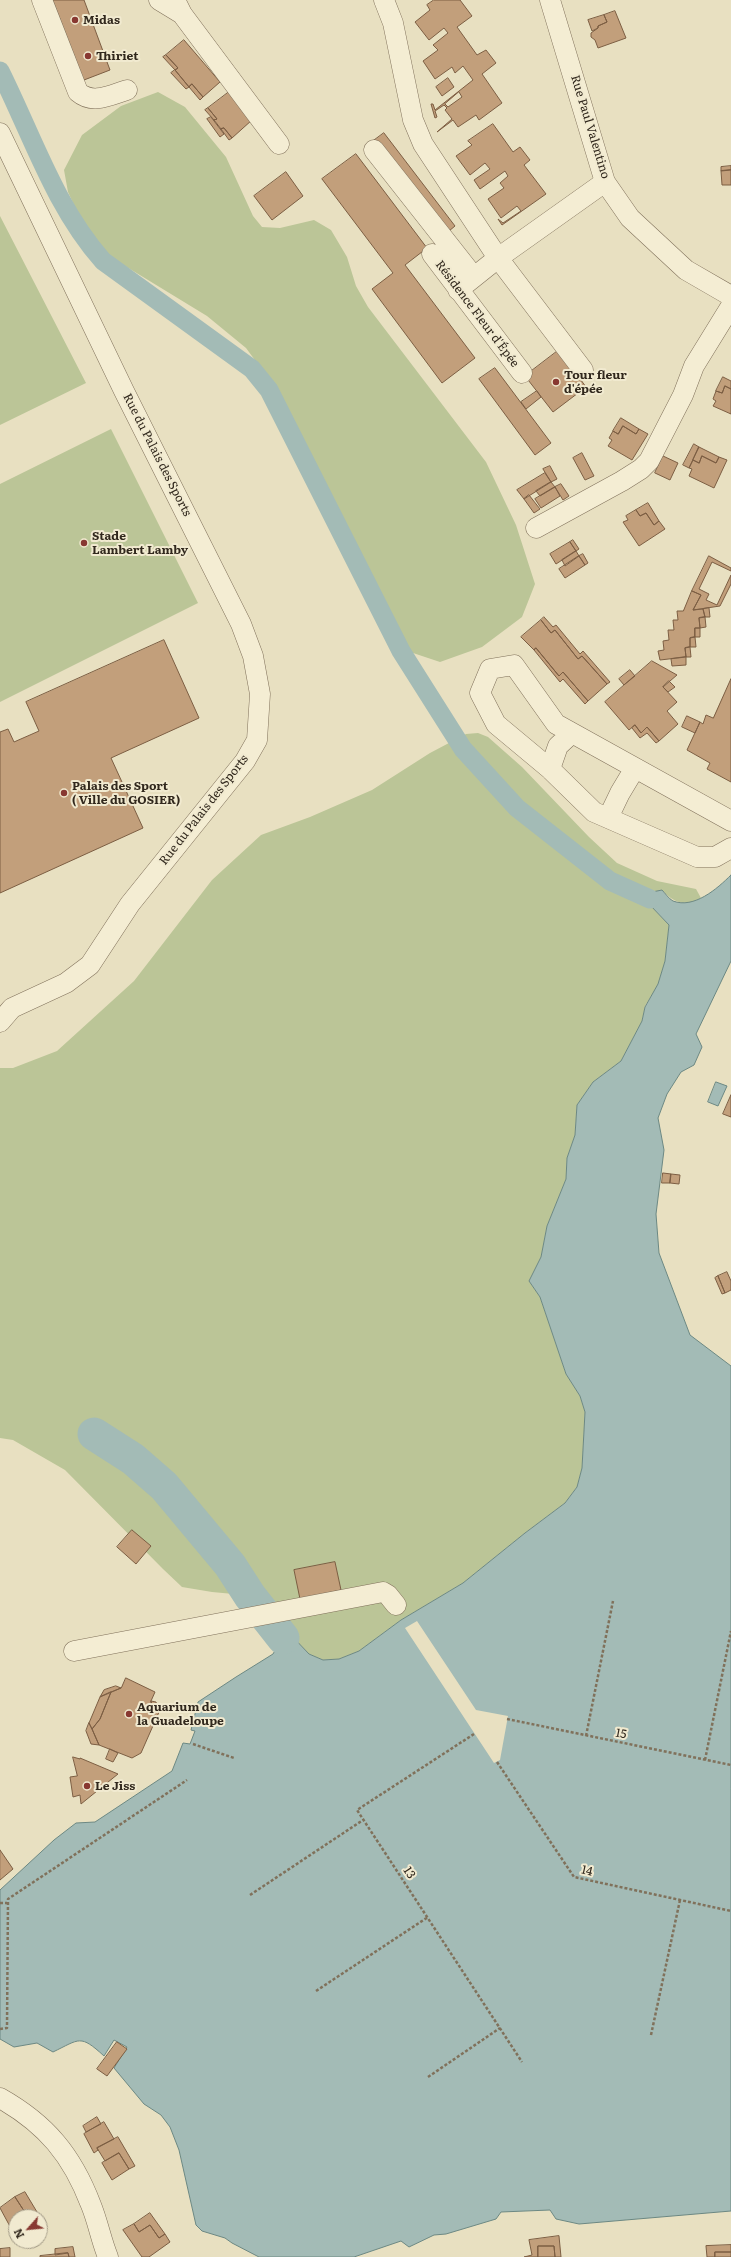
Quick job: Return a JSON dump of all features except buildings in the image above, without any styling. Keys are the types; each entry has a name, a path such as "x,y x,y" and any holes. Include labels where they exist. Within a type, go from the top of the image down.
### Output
{"street":[{"path":"42,0 78,92 90,99 97,99 127,90"},
{"path":"159,0 178,7 280,144"},
{"path":"384,0 394,23 417,132 498,258 583,370"},
{"name":"Rue Paul Valentino","path":"550,0 605,182 630,218 686,270 731,296"},
{"name":"Rue du Palais des Sports","path":"0,133 124,391 227,593 253,656 260,694 257,740 245,761 130,904 90,965 66,983 12,1008 0,1022"},
{"path":"374,150 474,277"},
{"path":"458,290 498,258 605,182"},
{"name":"Résidence Fleur d'Épée","path":"432,254 522,373"},
{"path":"536,528 641,469 648,461 683,395 694,366 731,306"},
{"path":"731,821 556,724 514,665 490,669 480,693 496,724 550,769 594,812 697,857 715,857 731,848"},
{"path":"550,769 558,746 572,732"},
{"path":"608,818 620,793 635,768"},
{"path":"74,1651 246,1620 279,1612 383,1592 388,1595 396,1605"},
{"path":"0,2098 25,2112 48,2133 74,2166 91,2205 108,2257"}],"path":[{"path":"586,1736 613,1601"},
{"path":"706,1760 731,1631"},
{"name":"15","path":"507,1719 731,1766"},
{"path":"250,1895 363,1820 357,1810 474,1734"},
{"path":"193,1744 234,1758"},
{"name":"14","path":"497,1762 574,1877 731,1911"},
{"path":"0,2028 7,2028 8,1899 187,1780"},
{"name":"13","path":"363,1820 522,2062"},
{"path":"651,2035 680,1900"},
{"path":"0,1903 8,1903"},
{"path":"316,1992 428,1917"},
{"path":"428,2077 500,2028"}],"green space":[{"path":"158,92 185,107 226,157 253,216 262,227 280,228 314,220 331,230 347,257 356,286 368,307 486,462 516,525 535,584 522,617 482,647 440,662 410,652 393,631 266,375 246,348 207,316 107,255 81,220 68,192 64,170 82,135 121,106"},
{"path":"0,216 86,383 0,425"},
{"name":"Stade Lambert Lamby","path":"111,429 198,603 0,702 0,484"},
{"path":"478,733 488,737 522,767 589,837 617,863 657,881 696,889 701,898 685,903 675,901 662,890 650,905 669,925 665,961 658,985 645,1006 642,1021 621,1061 593,1082 577,1105 575,1135 567,1158 566,1179 547,1226 541,1257 529,1281 540,1297 566,1374 580,1396 585,1412 582,1468 577,1487 565,1503 463,1583 401,1620 359,1651 339,1659 323,1660 309,1654 291,1635 267,1600 255,1596 212,1592 182,1587 65,1470 13,1440 0,1438 0,1068 13,1068 57,1051 134,981 212,880 261,835 310,817 372,790 430,753 466,734"}],"water":[{"path":"731,875 731,961 696,1034 702,1047 694,1065 681,1072 667,1094 658,1118 664,1150 656,1214 659,1253 690,1335 731,1366 731,2211 579,2224 556,2219 550,2210 501,2212 496,2219 446,2234 434,2235 409,2247 401,2241 354,2257 259,2257 225,2238 202,2231 196,2225 179,2150 170,2127 161,2115 144,2104 114,2068 127,2047 114,2040 104,2056 90,2044 80,2041 69,2044 53,2052 37,2043 14,2047 0,2039 0,1890 54,1840 76,1823 95,1822 172,1771 183,1743 190,1744 195,1731 191,1730 198,1702 273,1654 277,1647 275,1641 291,1635 309,1654 323,1660 339,1659 359,1651 401,1620 463,1583 565,1503 577,1487 582,1468 585,1412 580,1396 566,1374 540,1297 529,1281 541,1257 547,1226 566,1179 567,1158 575,1135 577,1105 593,1082 621,1061 642,1021 645,1007 658,984 665,961 669,925 650,905 652,892 662,890 673,901 681,903 689,902 705,896"},
{"path":"716,1082 727,1086 718,1106 708,1102"}],"pier":[{"path":"417,1621 476,1710 508,1716 500,1760 494,1763 405,1628"}],"waterway":[{"path":"0,71 46,170 71,218 103,261 252,369 269,390 401,651 463,749 517,808 610,881 650,899"},
{"path":"94,1434 133,1459 164,1486 230,1565 250,1596 283,1638"}],"place":[{"name":"Midas","path":"75,20"},
{"name":"Thiriet","path":"88,56"},
{"name":"Tour fleur d'épée","path":"556,382"},
{"name":"Stade Lambert Lamby","path":"84,543"},
{"name":"Palais des Sport ( Ville du GOSIER)","path":"64,793"},
{"name":"Aquarium de la Guadeloupe","path":"129,1714"},
{"name":"Le Jiss","path":"87,1786"}]}
